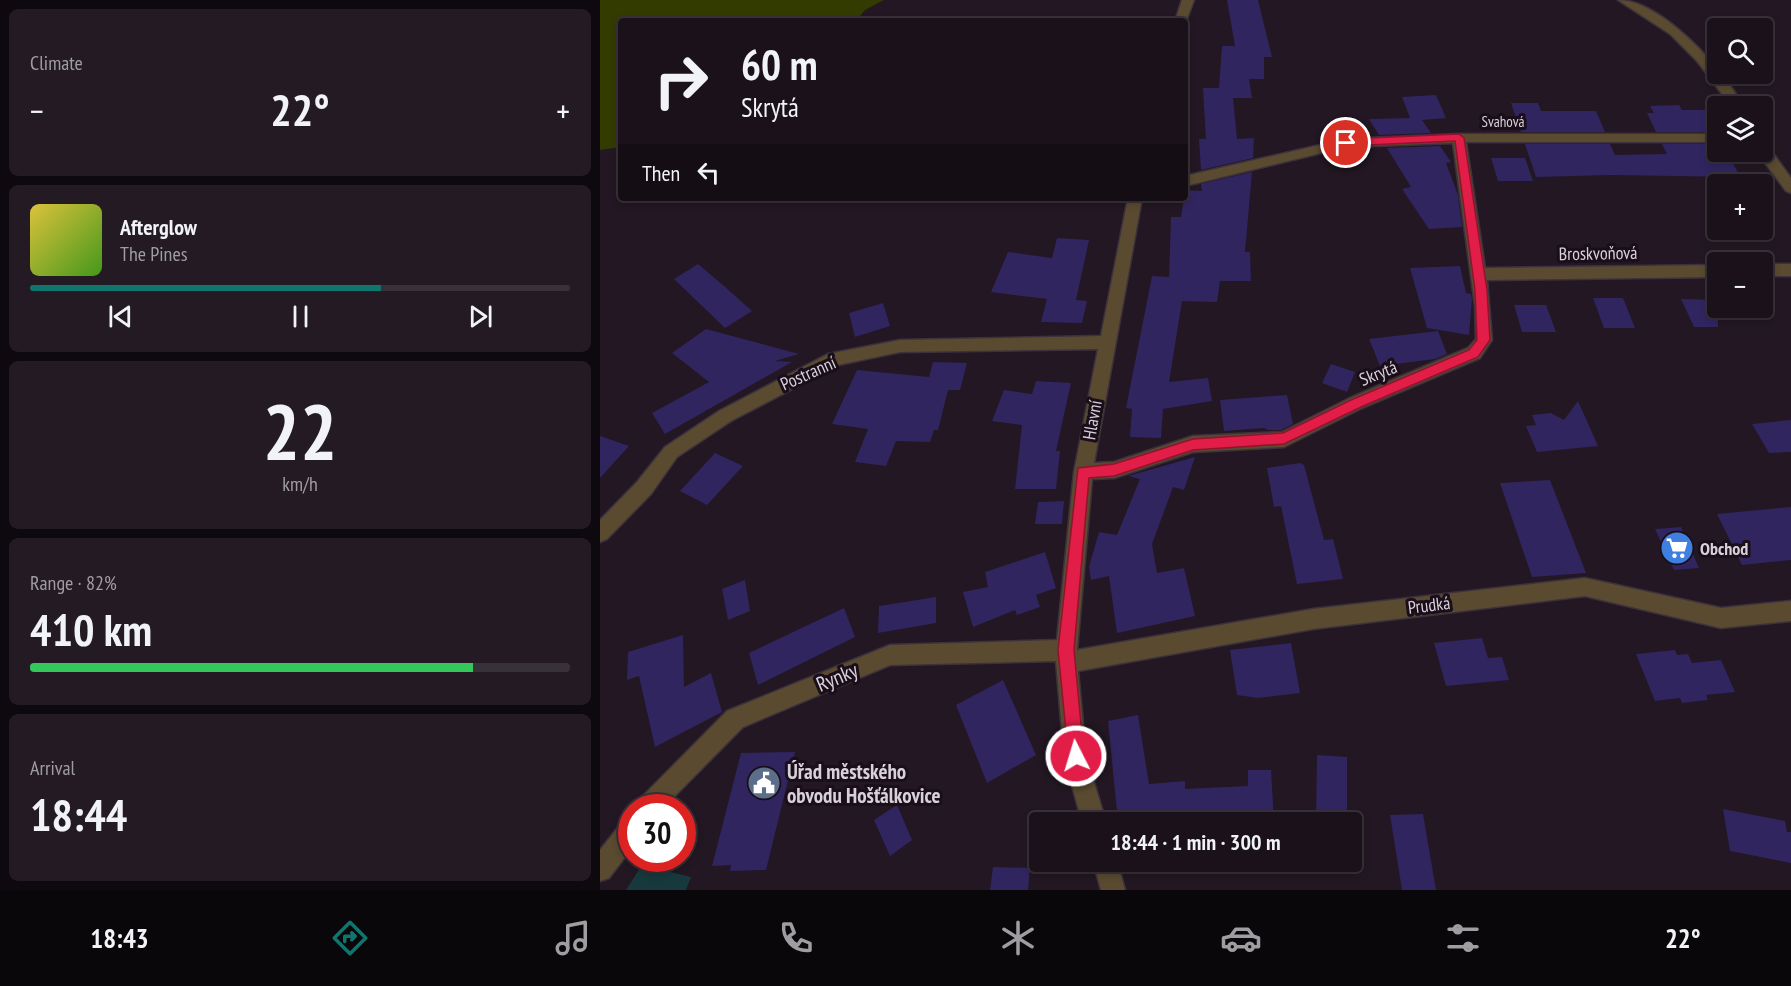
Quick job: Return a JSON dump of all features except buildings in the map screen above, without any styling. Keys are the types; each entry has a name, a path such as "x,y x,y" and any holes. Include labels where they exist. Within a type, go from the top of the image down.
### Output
{"street":[{"path":"1182,18 1188,0"},
{"path":"1624,0 1659,20 1696,51 1730,96"},
{"name":"Svahová","path":"1188,180 1346,143 1459,138 1707,138"},
{"name":"Skrytá","path":"1083,472 1114,470 1193,444 1284,439 1356,403 1474,353 1484,340 1479,274 1459,138"},
{"path":"1772,162 1791,188"},
{"name":"Hlavní","path":"1091,812 1076,756 1066,656 1083,472 1134,201"},
{"path":"1773,270 1791,270"},
{"name":"Broskvoňová","path":"1479,274 1707,271"},
{"name":"Postranní","path":"600,533 644,488 671,452 725,416 834,359 900,346 1106,342"},
{"name":"Prudká","path":"1066,656 1313,620 1585,587 1721,618 1791,611"},
{"name":"Rynky","path":"661,794 735,719 890,655 1066,656"},
{"path":"600,869 618,846"},
{"path":"1108,872 1113,890"}],"green space":[{"path":"600,0 884,0 865,10 858,18 618,18 618,147 600,150"}],"shaded area":[{"path":"638,872 671,872 691,877 686,890 626,890"}],"place":[{"name":"Obchod","path":"1677,548"},
{"name":"Úřad městského obvodu Hošťálkovice","path":"764,783"}],"route":[{"path":"1076,756 1066,650 1083,472 1114,470 1193,444 1284,439 1356,403 1446,367 1481,347 1484,340 1481,290 1470,199 1459,138 1346,143"}]}
